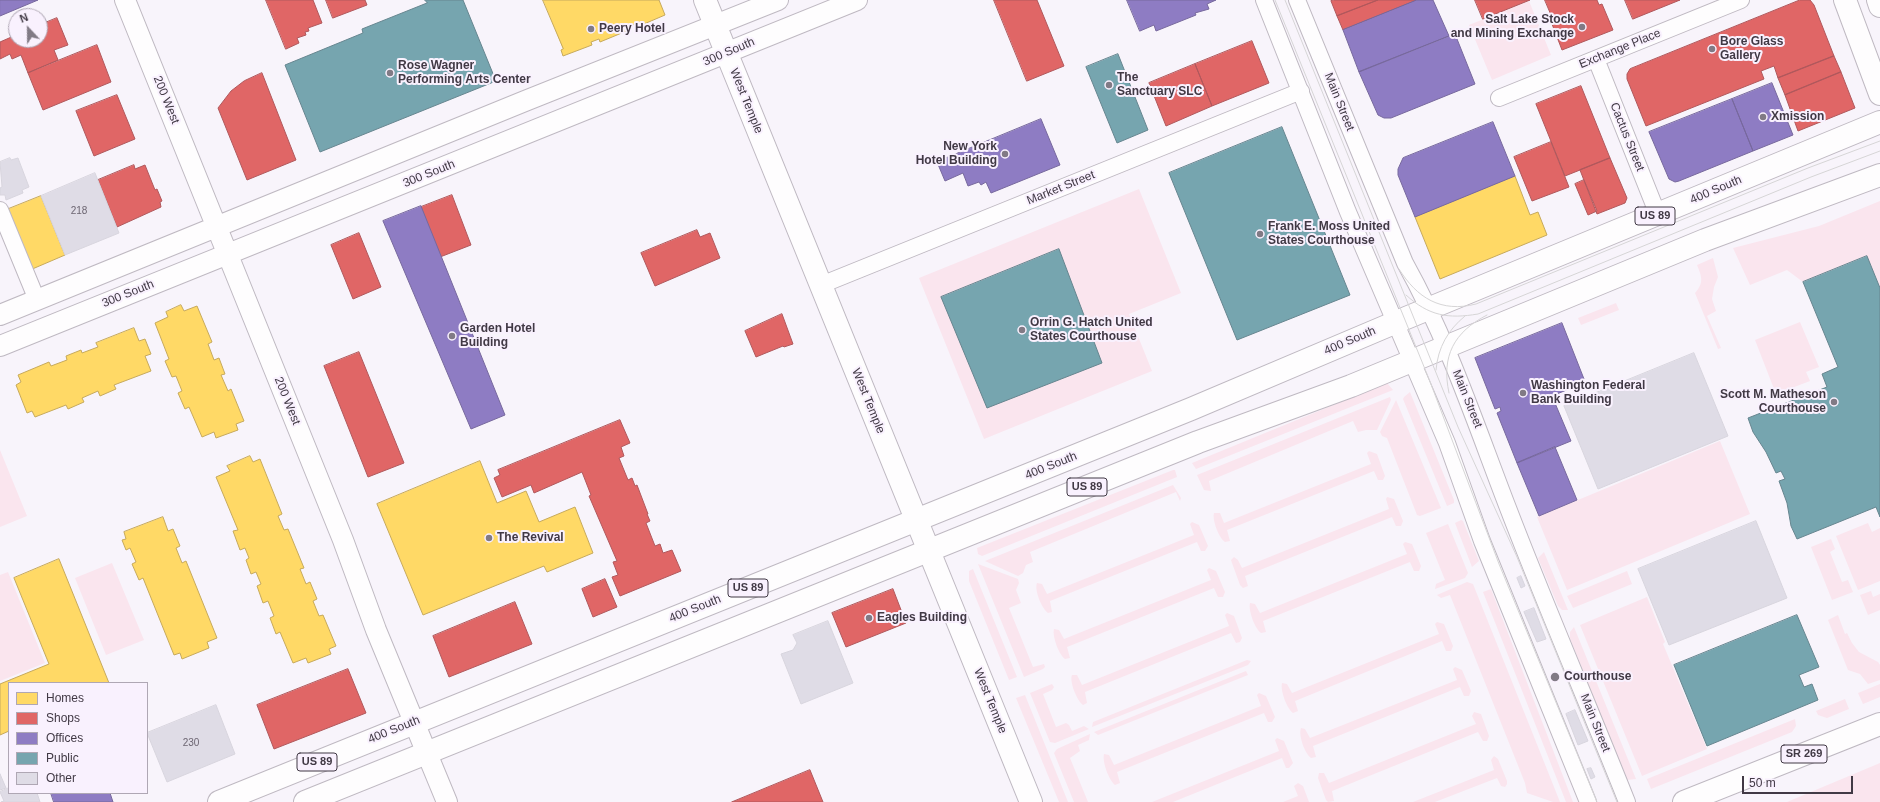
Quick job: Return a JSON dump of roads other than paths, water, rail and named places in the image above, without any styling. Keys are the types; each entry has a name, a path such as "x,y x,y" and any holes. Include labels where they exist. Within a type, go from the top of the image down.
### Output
{"main road":[{"name":"West Temple","path":"705,0 1031,802"},
{"path":"1845,0 1880,94"},
{"path":"1878,0 1880,6"},
{"name":"400 South","path":"219,802 1191,409 1429,308 1658,215 1880,122"},
{"name":"US 89","path":"305,802 428,754 1198,442 1351,386 1705,240 1880,175"},
{"name":"SR 269","path":"1684,802 1880,724"}],"street":[{"name":"200 West","path":"125,0 343,540 379,638 447,802"},
{"path":"0,315 778,0"},
{"name":"300 South","path":"0,346 857,0"},
{"path":"1264,0 1348,212 1394,323 1447,443 1482,541 1588,802"},
{"name":"Main Street","path":"1297,0 1405,263 1429,308 1445,346 1508,508 1627,802"},
{"name":"Exchange Place","path":"1499,98 1741,0"},
{"name":"Cactus Street","path":"1596,59 1658,215"},
{"name":"Market Street","path":"821,285 1300,91"},
{"path":"0,210 37,300"}],"tram line":[{"path":"1275,0 1429,379 1499,564 1597,802"},
{"path":"1285,0 1458,427 1517,557 1617,802"},
{"path":"1399,269 1414,288 1431,301 1441,305 1452,306 1476,304 1808,168 1880,141"},
{"path":"1406,295 1414,302 1431,312 1448,316 1478,314 1811,177 1880,151"},
{"path":"1449,393 1447,368 1453,346 1458,337 1466,329 1487,315"},
{"path":"1436,370 1439,354 1445,340 1449,333 1465,316"}],"place":[{"name":"Salt Lake Stock and Mining Exchange","path":"1582,27"},
{"name":"Peery Hotel","path":"591,29"},
{"name":"Bore Glass Gallery","path":"1712,49"},
{"name":"Rose Wagner Performing Arts Center","path":"390,73"},
{"name":"The Sanctuary SLC","path":"1109,85"},
{"name":"Xmission","path":"1763,117"},
{"name":"New York Hotel Building","path":"1005,154"},
{"name":"Frank E. Moss United States Courthouse","path":"1260,234"},
{"name":"Orrin G. Hatch United States Courthouse","path":"1022,330"},
{"name":"Garden Hotel Building","path":"452,336"},
{"name":"Washington Federal Bank Building","path":"1523,393"},
{"name":"Scott M. Matheson Courthouse","path":"1834,402"},
{"name":"The Revival","path":"489,538"},
{"name":"Eagles Building","path":"869,618"},
{"name":"Courthouse","path":"1555,677"}]}
